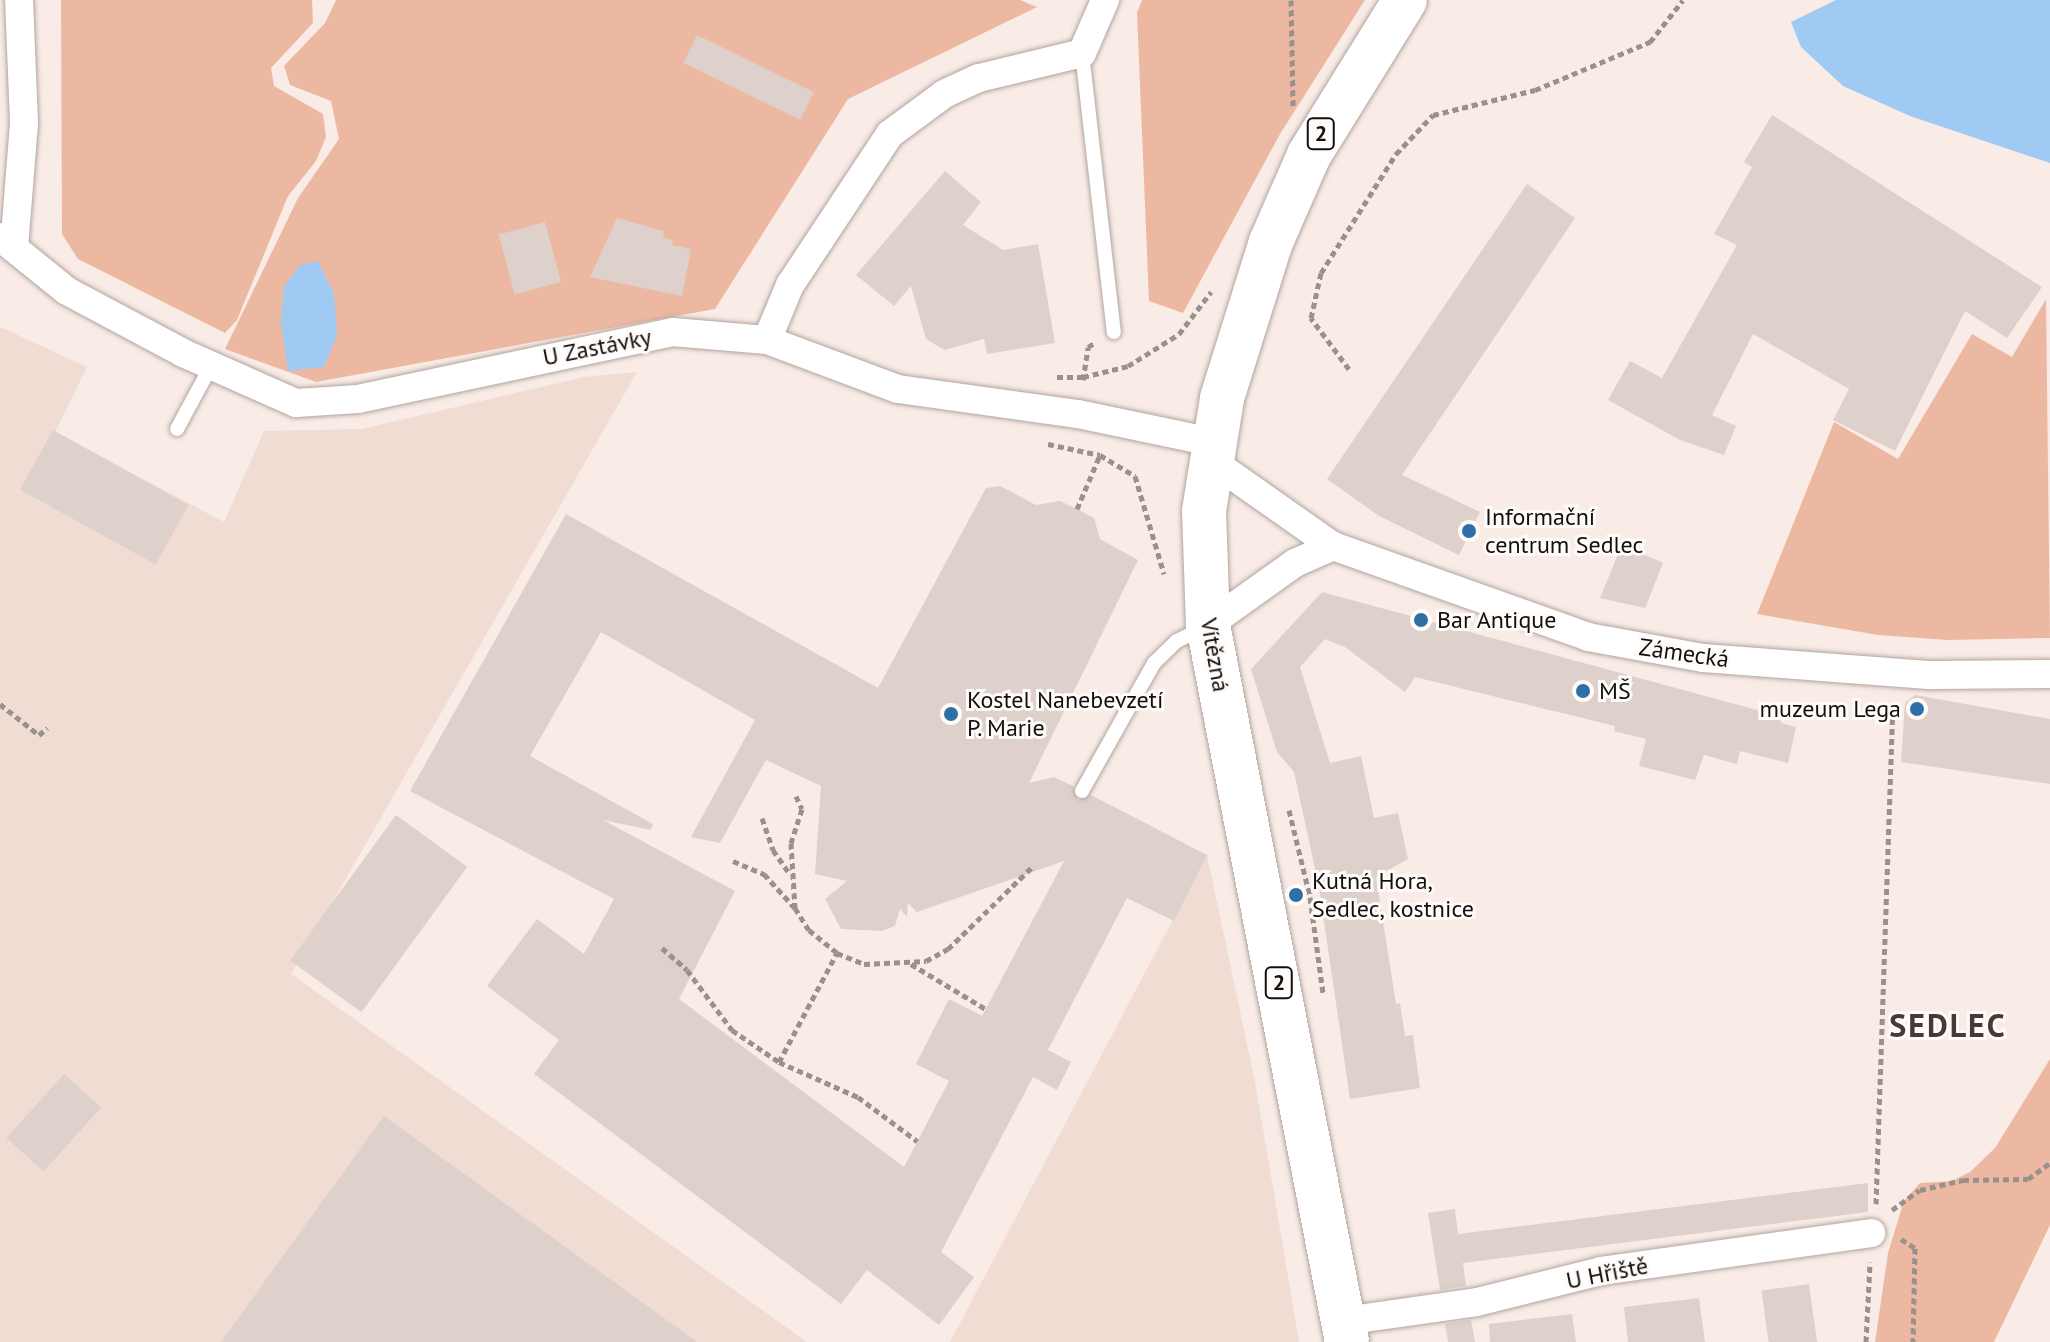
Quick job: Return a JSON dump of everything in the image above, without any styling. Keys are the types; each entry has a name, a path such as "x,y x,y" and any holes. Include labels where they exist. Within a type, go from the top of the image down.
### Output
{"main road":[{"name":"Vítězná","path":"1346,1332 1208,625 1203,544 1211,450 1242,323 1291,194 1331,116 1405,0"}],"street":[{"name":"U Zastávky","path":"19,0 24,123 7,242 67,291 211,366 296,403 358,399 673,332 767,340 898,389 1078,414 1211,450"},
{"path":"767,340 790,285 890,134 944,94 979,78 1082,53 1105,0"},
{"name":"Zámecká","path":"1211,450 1333,546 1588,637 1703,658 1931,675 2050,674"},
{"path":"1208,625 1295,563 1333,546"},
{"name":"U Hřiště","path":"1346,1332 1601,1271 1873,1228"}],"lane":[{"path":"1082,53 1114,332"},
{"path":"177,429 211,366"},
{"path":"1082,791 1154,663 1177,641 1208,625"}],"path":[{"path":"1291,0 1294,111"},
{"path":"1349,369 1311,318 1321,273 1396,154 1433,115 1535,90 1650,42 1683,0"},
{"path":"1083,377 1088,347 1114,332"},
{"path":"1044,443 1100,455 1126,466 1142,488 1166,584"},
{"path":"1077,509 1100,455"},
{"path":"1866,1342 1893,693"},
{"path":"0,704 39,735 47,728"},
{"path":"795,908 791,843 802,809 796,796"},
{"path":"762,818 773,850 791,875"},
{"path":"733,861 764,874 795,908 809,930 837,953 864,964 910,963 948,949 1033,866"},
{"path":"662,948 687,970 732,1030 779,1062 858,1097 917,1141"},
{"path":"779,1062 837,953"},
{"path":"910,963 986,1009"},
{"path":"1873,1228 1920,1190 1963,1180 2028,1179 2050,1163"},
{"path":"1873,1228 1915,1248 1913,1342"}],"shaded area":[{"path":"61,0 312,0 313,23 271,68 274,86 323,114 326,137 316,161 288,196 237,320 225,333 78,259 62,234"},
{"path":"336,0 1020,0 1037,7 848,99 715,309 316,382 225,349 298,198 339,139 331,101 290,85 284,66 325,23"},
{"path":"1142,0 1365,0 1280,134 1183,313 1149,301 1137,13"},
{"path":"2046,299 2050,638 1948,640 1878,635 1757,614 1834,422 1898,459 1972,334 2012,357"},
{"path":"0,327 87,367 55,432 224,522 264,431 362,429 584,377 637,372 291,974 807,1342 0,1342"},
{"path":"1207,855 1255,1082 1299,1342 950,1342"},
{"path":"2050,1059 2050,1225 1994,1342 1875,1342 1888,1253 1904,1201 1920,1183 1952,1181 1970,1172 1995,1148"}],"water":[{"path":"1836,0 2050,0 2050,163 1910,116 1843,86 1801,47 1791,22"},
{"path":"318,261 334,294 337,335 324,367 288,371 281,322 284,287 300,265"}],"building":[{"path":"697,35 814,92 800,120 683,63"},
{"path":"1772,115 2042,287 2007,338 1965,311 1895,451 1833,420 1849,389 1753,334 1712,415 1736,426 1724,455 1680,440 1608,400 1630,361 1662,378 1737,245 1714,234 1752,167 1744,162"},
{"path":"945,171 981,202 963,225 1003,250 1038,244 1055,343 987,354 984,339 944,350 926,339 911,286 894,306 856,275"},
{"path":"1527,184 1575,218 1402,475 1480,512 1459,555 1379,516 1327,479"},
{"path":"617,218 664,231 663,238 673,240 672,245 691,249 682,296 590,277"},
{"path":"545,222 561,282 515,294 499,234"},
{"path":"53,430 189,505 156,565 20,489"},
{"path":"1000,486 1036,505 1060,501 1077,509 1094,518 1100,539 1138,560 1029,783 1054,777 1073,786 1078,800 1091,795 1207,855 1174,921 1127,898 1048,1050 1071,1062 1057,1090 1033,1077 941,1252 974,1277 939,1325 867,1270 841,1304 534,1074 559,1040 487,986 537,919 584,954 614,899 410,791 566,514 878,688 986,488","holes":["601,632 755,720 691,837 720,843 766,760 821,786 815,874 847,881 825,899 841,929 882,931 895,926 900,909 907,917 908,903 917,912 1064,861 982,1016 949,999 916,1064 949,1081 904,1167 679,999 735,891 603,820 651,830 653,824 530,756"]},
{"path":"1622,545 1663,563 1645,608 1600,598"},
{"path":"1322,592 1779,716 1781,723 1796,727 1788,763 1740,751 1737,764 1704,755 1695,780 1639,766 1646,739 1614,731 1615,726 1415,677 1405,692 1345,647 1325,639 1300,667 1330,763 1361,756 1374,818 1398,813 1408,859 1376,877 1396,1004 1400,1003 1405,1036 1413,1035 1420,1088 1350,1099 1319,887 1294,772 1277,752 1251,669"},
{"path":"1915,695 2050,719 2050,784 1901,762 1905,703"},
{"path":"396,815 467,867 361,1012 290,961"},
{"path":"64,1074 101,1107 44,1171 6,1138"},
{"path":"384,1116 697,1342 221,1342"},
{"path":"1868,1183 1868,1212 1463,1263 1466,1286 1440,1290 1428,1213 1455,1209 1458,1234"},
{"path":"1809,1284 1817,1342 1769,1342 1761,1291"},
{"path":"1699,1298 1705,1342 1628,1342 1624,1307"},
{"path":"1572,1314 1576,1342 1490,1342 1489,1324"},
{"path":"1471,1320 1475,1342 1448,1342 1445,1324"}],"place":[{"name":"Informační centrum Sedlec","path":"1469,531"},
{"name":"Bar Antique","path":"1421,620"},
{"name":"MŠ","path":"1583,691"},
{"name":"muzeum Lega","path":"1917,709"},
{"name":"Kostel Nanebevzetí P. Marie","path":"951,714"},
{"name":"Kutná Hora, Sedlec, kostnice","path":"1296,895"}],"district":[{"name":"SEDLEC","path":"1948,1025"}]}
